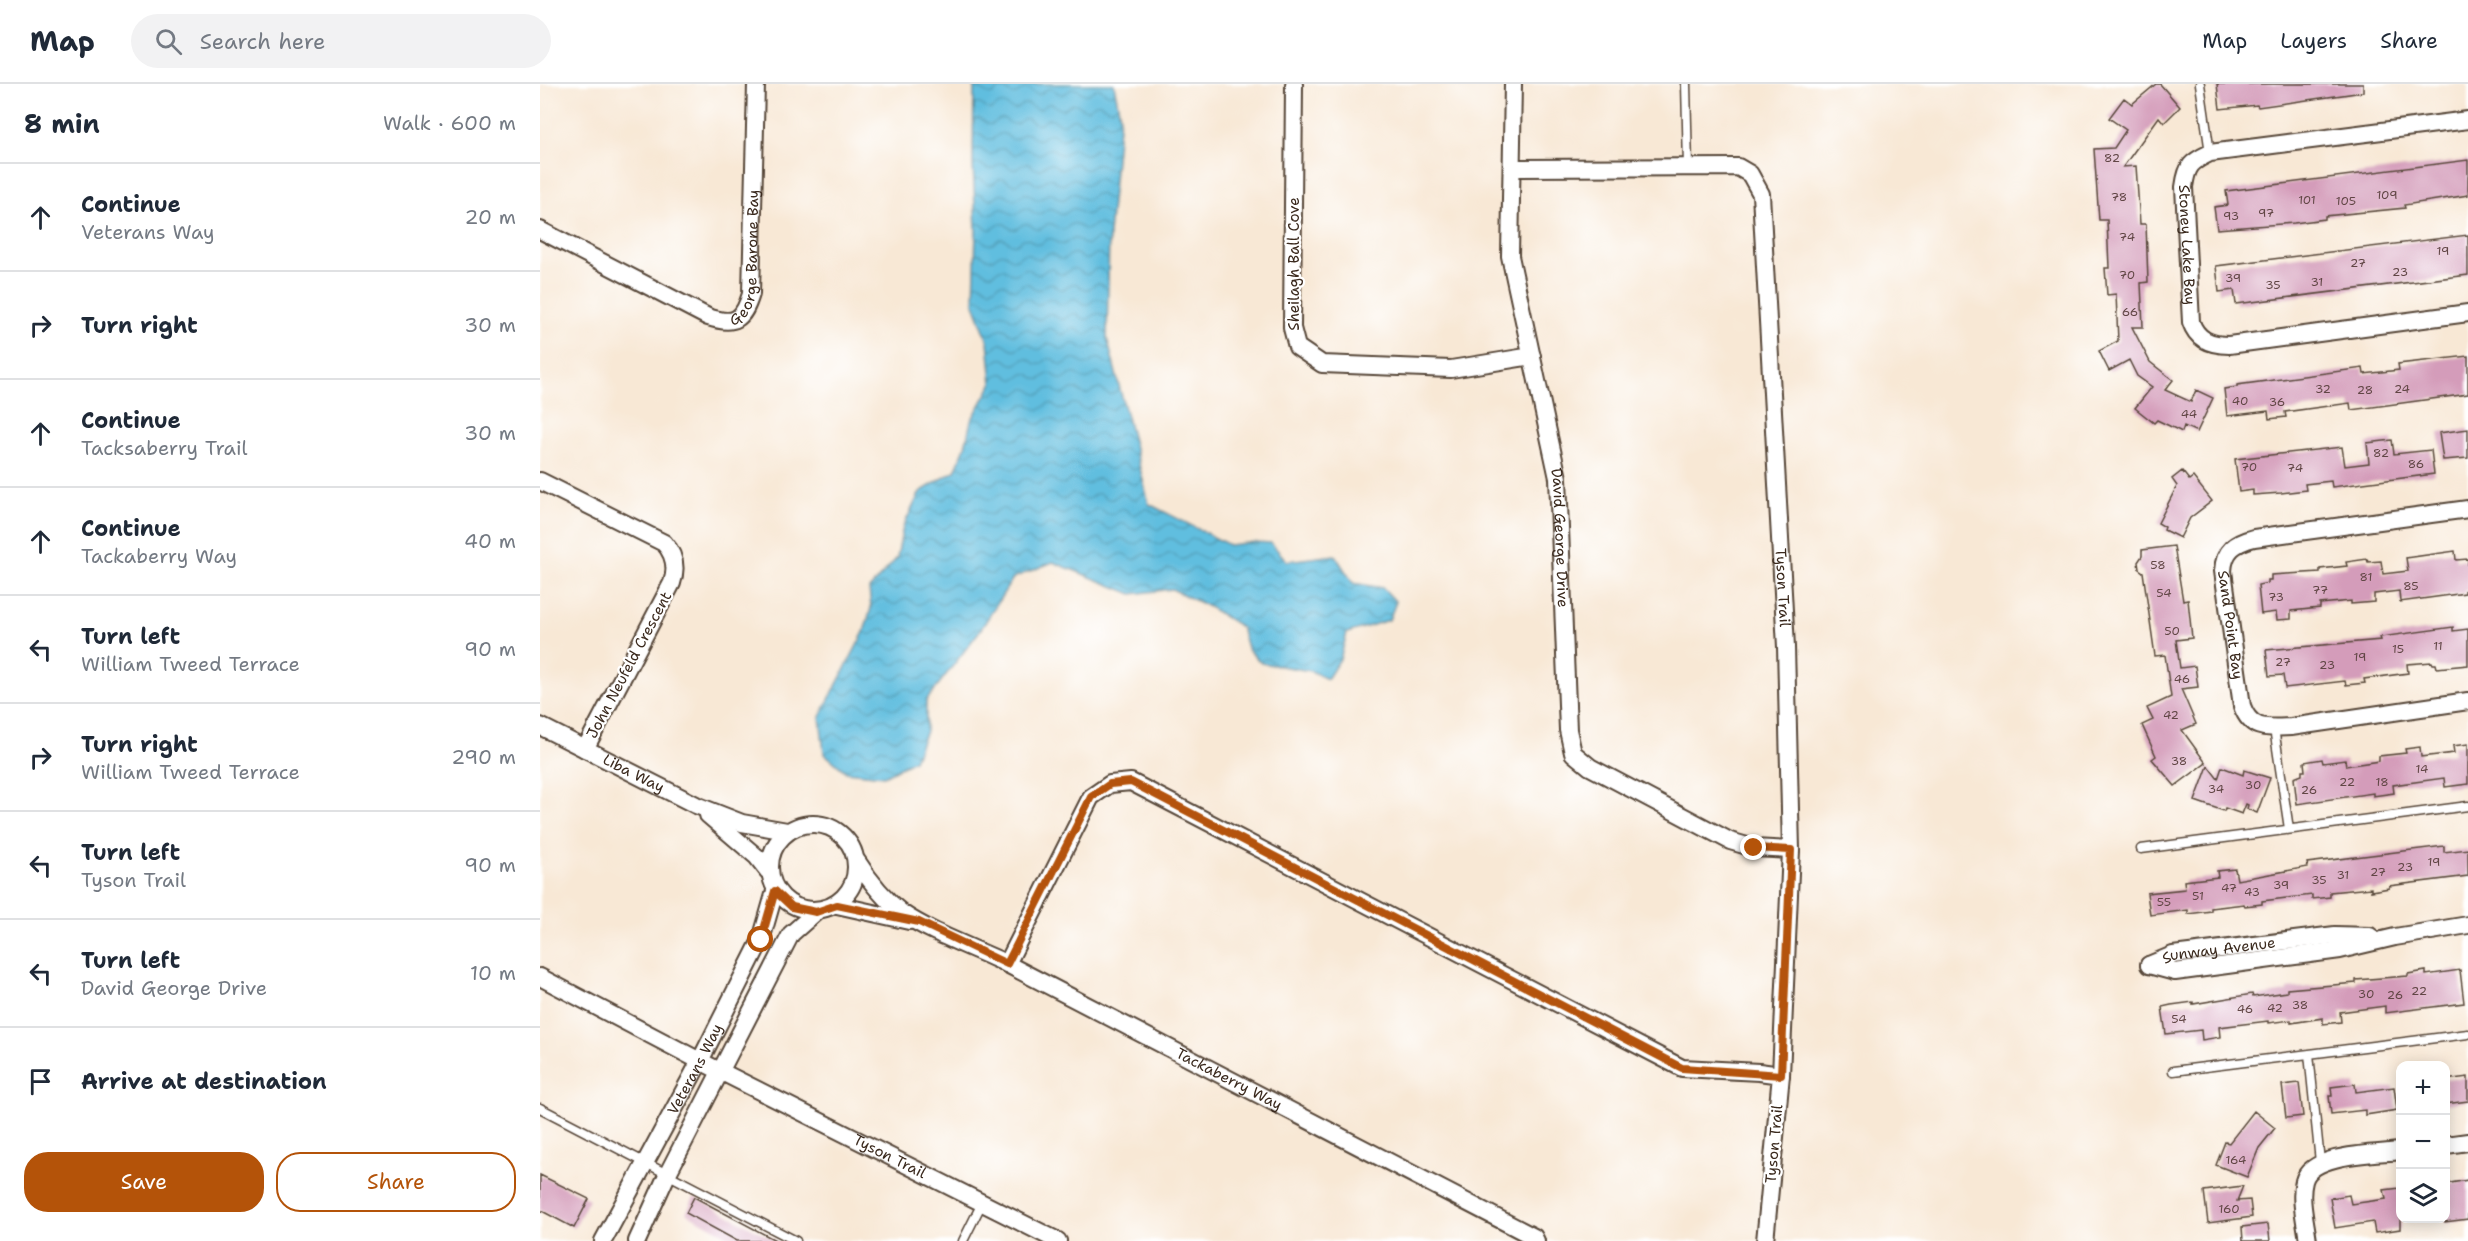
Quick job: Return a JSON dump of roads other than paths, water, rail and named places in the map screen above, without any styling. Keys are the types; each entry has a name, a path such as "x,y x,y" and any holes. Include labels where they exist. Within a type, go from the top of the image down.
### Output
{"street":[{"name":"George Barone Bay","path":"540,230 708,317 723,322 735,321 746,311 751,294 756,84"},
{"name":"Sheilagh Ball Cove","path":"1294,84 1292,328 1297,347 1322,364 1451,369 1532,356"},
{"name":"David George Drive","path":"1513,84 1510,256 1558,478 1568,730 1573,753 1590,767 1730,841 1754,848 1791,850"},
{"path":"2210,153 2468,120"},
{"name":"Stoney Lake Bay","path":"2210,153 2197,159 2188,167 2184,187 2192,322 2194,331 2200,337 2216,345 2229,345 2468,313"},
{"name":"Tyson Trail","path":"1513,168 1738,167 1750,174 1761,194 1786,647 1791,850 1781,1075 1765,1241"},
{"name":"John Neufeld Crescent","path":"540,480 664,543 673,556 675,574 672,583 585,749"},
{"name":"Sand Point Bay","path":"2468,508 2254,538 2237,543 2228,552 2223,572 2242,706 2246,716 2252,722 2262,727 2274,728 2468,701"},
{"name":"Liba Way","path":"540,726 696,805 742,823 787,831"},
{"path":"1007,964 1091,797 1110,784 1131,782 1682,1068 1781,1075"},
{"name":"Liba Way","path":"696,805 757,857 768,871"},
{"path":"808,824 830,827 848,840 869,880 893,904 919,922 837,905 816,912 792,907 775,891 768,871 772,849 787,831 808,824"},
{"path":"837,905 853,886 857,861"},
{"name":"Veterans Way","path":"603,1241 700,1061 761,940 775,891"},
{"name":"Veterans Way","path":"637,1241 667,1175 791,934 816,912"},
{"name":"Tackaberry Way","path":"919,922 1007,964 1534,1237 1536,1241"},
{"name":"Sunway Avenue","path":"2395,937 2335,935 2173,955 2149,965 2175,972 2340,950 2395,937 2468,925"},
{"path":"540,977 721,1071"},
{"name":"Tyson Trail","path":"721,1071 1058,1241"},
{"path":"2450,1144 2468,1142"},
{"path":"2308,1241 2303,1196 2304,1180 2312,1167 2320,1162 2396,1152"}],"lane":[{"path":"1686,84 1688,167"},
{"path":"2200,84 2210,153"},
{"path":"2274,728 2289,829"},
{"path":"2141,849 2468,806"},
{"path":"2173,1071 2468,1034"},
{"path":"2309,1054 2320,1162"},
{"path":"540,1108 796,1241"},
{"path":"963,1241 982,1203"}],"water":[{"path":"974,84 1114,84 1120,116 1109,234 1107,338 1149,504 1229,545 1271,543 1287,561 1335,555 1353,583 1383,588 1396,602 1389,620 1347,633 1340,659 1327,679 1311,671 1261,663 1247,648 1241,627 1209,607 1172,589 1132,594 1053,562 1013,578 981,629 926,701 926,731 914,760 884,776 846,772 824,753 820,717 864,632 871,608 869,589 897,558 903,527 920,492 955,471 965,447 971,421 992,384 988,341 974,304 976,230 973,162"}]}
